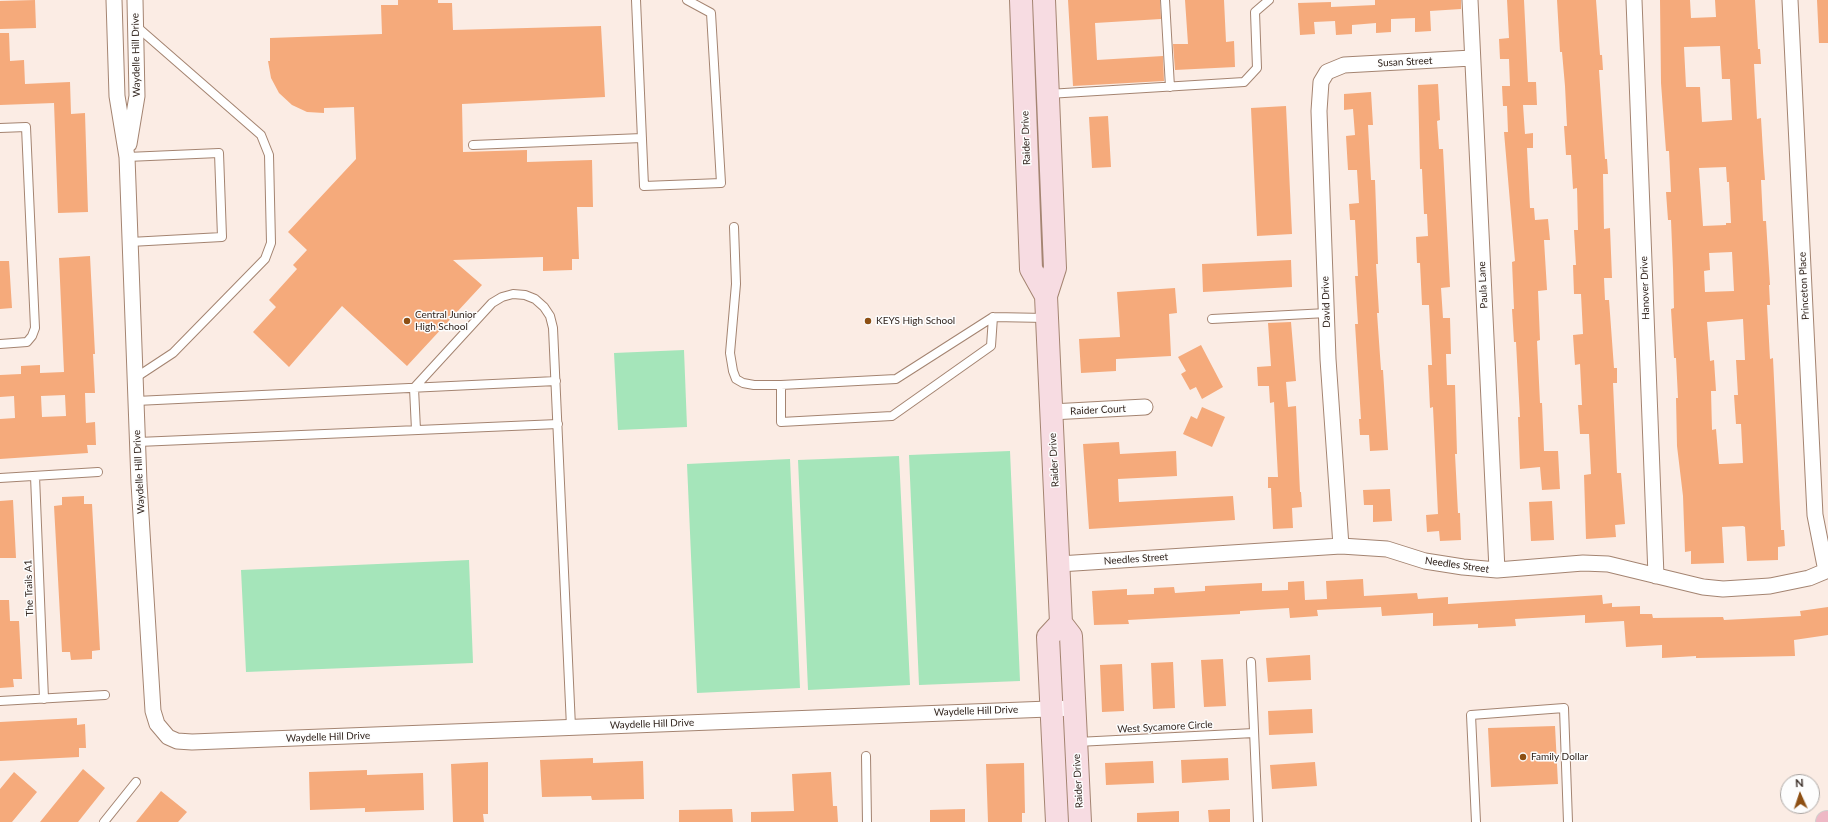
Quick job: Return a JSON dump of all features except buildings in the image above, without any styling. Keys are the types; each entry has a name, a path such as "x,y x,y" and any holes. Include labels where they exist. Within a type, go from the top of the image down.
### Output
{"main road":[{"name":"Raider Drive","path":"1021,0 1031,269 1046,296"},
{"name":"Raider Drive","path":"1044,0 1055,268 1046,296 1061,623 1071,636 1080,822"},
{"path":"1022,35 1045,34"},
{"path":"1057,822 1048,637 1061,623"}],"street":[{"name":"Waydelle Hill Drive","path":"114,0 116,96 127,157 136,400 153,712 157,724 168,737 177,741 192,742 1075,708"},
{"name":"Waydelle Hill Drive","path":"127,157 137,96 135,0"},
{"name":"Paula Lane","path":"1470,0 1497,570"},
{"name":"Hanover Drive","path":"1634,0 1656,576"},
{"name":"Princeton Place","path":"1790,0 1815,515 1827,571"},
{"name":"Susan Street","path":"1338,66 1472,58"},
{"name":"David Drive","path":"1338,66 1327,72 1321,82 1319,111 1327,313 1341,546"},
{"name":"Raider Court","path":"1052,412 1144,407"},
{"name":"Needles Street","path":"1059,564 1341,546 1387,549 1425,561 1463,568 1497,570 1583,563 1608,564 1703,587 1723,589 1770,586 1809,578 1827,571"}],"lane":[{"path":"636,0 644,186 721,183 711,13 687,0"},
{"path":"1165,0 1170,87"},
{"path":"1048,94 1244,82 1257,68 1255,12 1269,0"},
{"path":"135,378 173,353 265,259 271,242 269,154 261,135 136,26"},
{"path":"0,128 26,127 35,328 32,336 27,342 0,344"},
{"path":"473,145 642,138"},
{"path":"127,157 220,153 222,237 130,242"},
{"path":"734,227 736,284 730,353 732,371 736,379 743,383 780,386 896,379 993,317 1047,318"},
{"path":"416,430 414,388 492,303 502,297 513,294 525,295 535,299 544,306 550,316 553,328 571,728"},
{"path":"1212,319 1327,313"},
{"path":"780,386 781,422 892,416 991,346 993,317"},
{"path":"136,400 556,381"},
{"path":"138,442 558,424"},
{"path":"0,478 98,472"},
{"name":"The Trails A1","path":"35,476 44,699"},
{"path":"1251,662 1258,822"},
{"path":"0,701 105,695"},
{"path":"1476,822 1471,714 1564,708 1568,822"},
{"name":"West Sycamore Circle","path":"1076,742 1254,733"},
{"path":"866,756 867,822"},
{"path":"104,822 136,782"}],"green space":[{"path":"684,350 687,427 618,430 614,353"},
{"path":"1010,451 1020,681 919,685 909,455"},
{"path":"899,456 910,685 808,690 798,460"},
{"path":"790,459 800,688 697,693 687,464"},
{"path":"469,560 473,663 246,672 241,570"}],"place":[{"name":"Central Junior High School","path":"407,321"},
{"name":"KEYS High School","path":"868,321"},
{"name":"Family Dollar","path":"1523,757"}]}
